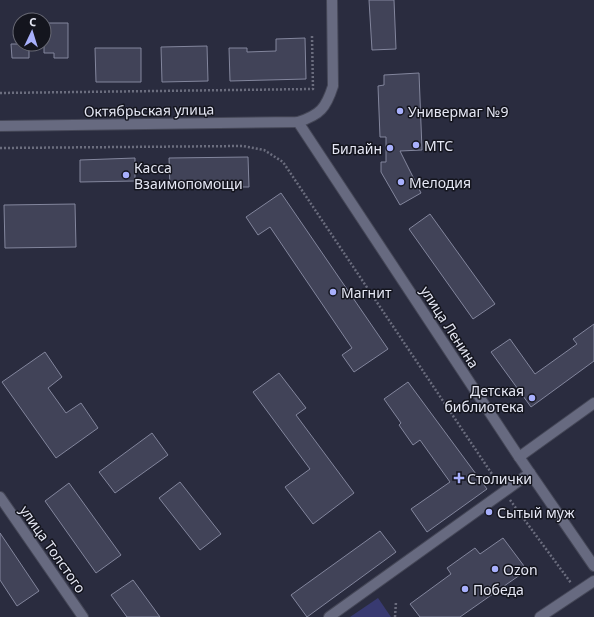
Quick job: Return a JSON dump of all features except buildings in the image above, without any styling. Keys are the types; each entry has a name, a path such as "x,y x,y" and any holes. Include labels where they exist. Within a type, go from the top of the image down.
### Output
{"street":[{"path":"298,122 320,113 333,86 332,0"},
{"name":"Октябрьская улица","path":"0,126 298,122"},
{"name":"улица Ленина","path":"298,122 519,457 594,566"},
{"path":"519,457 594,403"},
{"path":"329,617 530,473"},
{"name":"улица Толстого","path":"0,497 83,617"},
{"path":"540,617 594,581"}],"path":[{"path":"0,93 313,89 312,36"},
{"path":"0,148 243,146 264,150 283,162 504,492 578,592"},
{"path":"395,617 396,602"}],"shaded area":[{"path":"378,598 391,617 350,617"}],"place":[{"name":"Универмаг №9","path":"400,111"},
{"name":"МТС","path":"416,145"},
{"name":"Билайн","path":"390,148"},
{"name":"Касса Взаимопомощи","path":"126,175"},
{"name":"Мелодия","path":"401,182"},
{"name":"Магнит","path":"333,292"},
{"name":"Детская библиотека","path":"532,398"},
{"name":"Столички","path":"459,478"},
{"name":"Сытый муж","path":"489,512"},
{"name":"Ozon","path":"495,569"},
{"name":"Победа","path":"465,589"}]}
